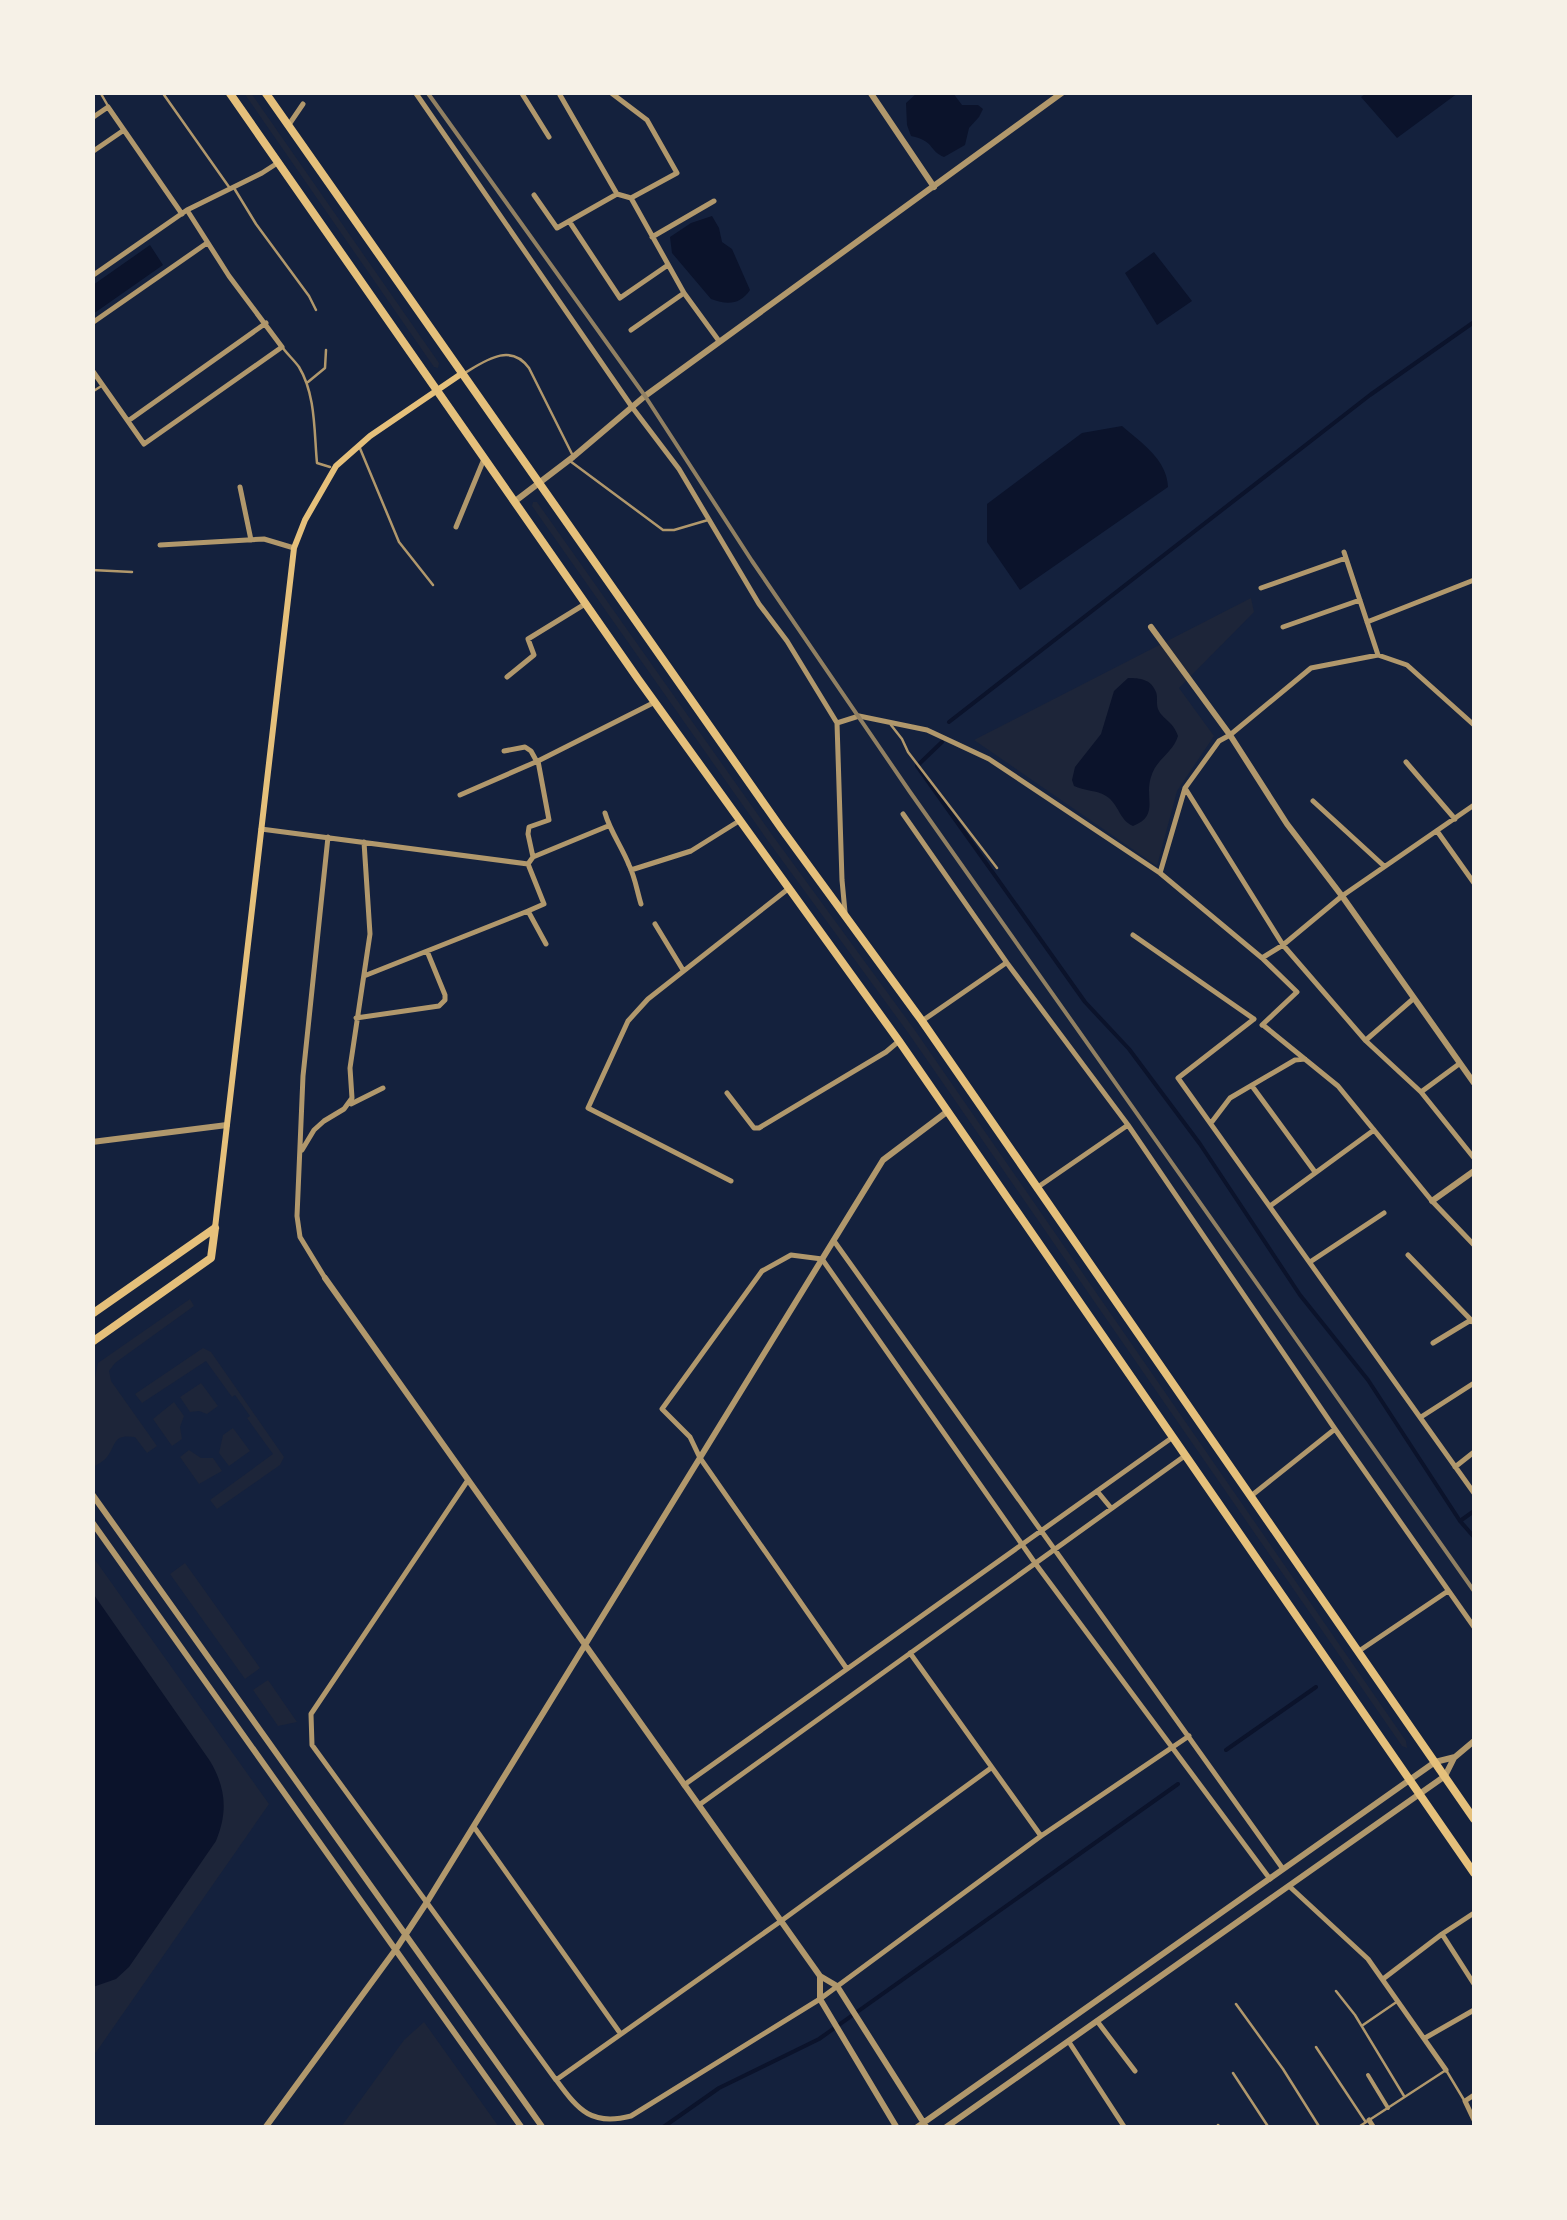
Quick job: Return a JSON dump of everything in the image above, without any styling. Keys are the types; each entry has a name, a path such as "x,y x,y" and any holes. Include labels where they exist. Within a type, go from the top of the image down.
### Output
{"main road":[{"path":"229,92 585,604 900,1041 1474,1873"},
{"path":"265,92 781,828 922,1021 1474,1819"},
{"path":"92,1342 212,1258 294,548 334,469 358,445 462,374"},
{"path":"92,1314 215,1228"}],"street":[{"path":"415,92 679,470 836,723 846,915"},
{"path":"520,92 550,137"},
{"path":"610,92 647,120 677,173 630,198"},
{"path":"870,92 934,187"},
{"path":"514,502 719,341 1063,92"},
{"path":"560,96 618,194 630,198 684,293 719,341"},
{"path":"288,127 302,104"},
{"path":"92,118 108,107 282,347 144,444 92,370"},
{"path":"92,152 124,130"},
{"path":"92,276 185,212 276,164"},
{"path":"534,194 558,228 618,194"},
{"path":"652,237 714,201"},
{"path":"569,221 620,298 668,265"},
{"path":"92,323 207,243"},
{"path":"631,330 684,293"},
{"path":"128,421 266,324"},
{"path":"456,527 484,459"},
{"path":"240,488 251,540"},
{"path":"160,545 264,540 294,548"},
{"path":"1261,588 1345,555 1378,655"},
{"path":"1367,622 1474,580"},
{"path":"1283,628 1360,600"},
{"path":"507,677 534,655 528,640 585,604"},
{"path":"1150,627 1474,1083"},
{"path":"1160,873 1184,788 1219,741 1311,668 1378,655 1407,665 1474,725"},
{"path":"460,794 538,762 655,702"},
{"path":"836,723 859,716 927,730 989,760 1160,873 1297,992 1262,1025"},
{"path":"504,752 525,746 538,762 550,820 528,827 533,857"},
{"path":"1406,762 1455,819"},
{"path":"1184,788 1283,945 1366,1041 1421,1092 1474,1158"},
{"path":"1313,801 1384,866"},
{"path":"1262,958 1342,896 1474,805"},
{"path":"605,814 631,870 641,904"},
{"path":"903,814 1128,1125 1474,1627"},
{"path":"631,870 691,850 739,821"},
{"path":"528,864 533,857 608,826"},
{"path":"262,829 528,864"},
{"path":"1437,831 1474,883"},
{"path":"328,837 304,1070 298,1231 324,1278 820,1976 837,1986 925,2125"},
{"path":"348,1106 352,1098 350,1068 356,1018 370,934 364,842"},
{"path":"364,976 544,904 528,864"},
{"path":"731,1181 588,1108 628,1021 648,999 788,889"},
{"path":"528,911 546,944"},
{"path":"655,924 683,970"},
{"path":"1133,935 1262,1025 1338,1086 1432,1201 1474,1245"},
{"path":"356,1018 443,1003 446,995 427,951"},
{"path":"922,1021 1007,962"},
{"path":"1366,1041 1413,999"},
{"path":"1254,1020 1178,1078 1474,1493"},
{"path":"727,1093 756,1129 900,1041"},
{"path":"1211,1123 1230,1098 1294,1060 1305,1059"},
{"path":"1421,1092 1459,1064"},
{"path":"1251,1085 1316,1172"},
{"path":"300,1155 314,1130 383,1088"},
{"path":"265,2128 427,1902 883,1160 948,1111"},
{"path":"92,1142 227,1125"},
{"path":"1038,1187 1128,1125"},
{"path":"1270,1206 1374,1130"},
{"path":"1432,1201 1474,1171"},
{"path":"1310,1262 1384,1213"},
{"path":"834,1240 1283,1870"},
{"path":"1408,1254 1473,1322 1433,1343"},
{"path":"847,1668 700,1458 690,1437 662,1410 762,1271 791,1255 822,1260 1035,1563 1270,1879"},
{"path":"1421,1417 1474,1385"},
{"path":"1251,1496 1335,1429"},
{"path":"684,1784 1173,1437"},
{"path":"1455,1466 1474,1452"},
{"path":"699,1805 1186,1455"},
{"path":"468,1480 311,1714 312,1745 572,2102 591,2117 613,2121 631,2116 820,1999 1040,1836 1189,1736"},
{"path":"1097,1491 1111,1508"},
{"path":"92,1494 543,2128"},
{"path":"92,1522 522,2128"},
{"path":"1359,1652 1448,1591"},
{"path":"910,1653 1040,1836"},
{"path":"945,2128 1445,1776 1455,1757 1474,1741"},
{"path":"916,2128 1436,1762 1455,1757"},
{"path":"556,2080 991,1768"},
{"path":"474,1827 620,2034"},
{"path":"1289,1886 1358,1948 1446,2070"},
{"path":"1383,1978 1474,1913"},
{"path":"1442,1934 1474,1984"},
{"path":"820,1976 820,1999 897,2128"},
{"path":"1424,2038 1474,2010"},
{"path":"1097,2021 1134,2071"},
{"path":"1068,2041 1125,2128"},
{"path":"1368,2075 1388,2108"},
{"path":"1474,2095 1465,2101 1474,2120"},
{"path":"1367,2121 1374,2128"}],"lane":[{"path":"100,92 108,107"},
{"path":"162,92 316,310"},
{"path":"282,347 295,361 306,383 318,463 334,469"},
{"path":"306,383 325,368 326,350"},
{"path":"462,374 498,356 511,354 523,360 571,459 663,530 709,520"},
{"path":"92,392 103,385"},
{"path":"358,445 399,542 433,585"},
{"path":"92,570 132,572"},
{"path":"888,722 997,868"},
{"path":"1336,1992 1355,2014 1405,2097"},
{"path":"1362,2026 1398,2001"},
{"path":"1236,2004 1320,2128"},
{"path":"1316,2047 1367,2121"},
{"path":"1357,2128 1446,2070 1465,2101"},
{"path":"1233,2074 1268,2128"}],"shaded area":[{"path":"1368,92 1458,93 1397,138 1361,97"},
{"path":"244,93 251,93 439,363 438,368 434,367"},
{"path":"917,93 953,93 962,105 983,109 969,128 965,145 944,157 924,140 911,136 906,103"},
{"path":"712,216 750,290 733,302 711,299 672,253 670,237 691,223"},
{"path":"150,245 163,265 93,314 93,285"},
{"path":"1154,252 1192,301 1157,325 1125,273"},
{"path":"1122,426 1158,460 1168,487 1020,590 987,542 987,504 1082,433"},
{"path":"537,502 914,1029 1406,1741 1407,1748 909,1034 532,506"},
{"path":"1251,598 1254,612 1179,688 1214,736 1177,791 1157,866 974,740"},
{"path":"1128,678 1151,684 1157,694 1158,709 1178,736 1153,771 1146,817 1133,826 1106,796 1074,786 1072,780 1075,767 1101,734 1114,691"},
{"path":"190,1299 194,1306 109,1371 111,1381 157,1446 147,1453 135,1437 122,1437 105,1459 93,1467 92,1393 98,1363"},
{"path":"203,1348 211,1352 284,1457 280,1465 217,1509 210,1500 273,1454 247,1418 250,1416 206,1361 142,1403 135,1394"},
{"path":"201,1383 218,1406 207,1414 190,1412 180,1397"},
{"path":"174,1402 184,1416 180,1427 182,1439 172,1446 153,1419"},
{"path":"233,1428 250,1451 229,1466 219,1453 223,1435"},
{"path":"189,1450 201,1458 213,1458 222,1471 199,1484 180,1457"},
{"path":"93,1557 269,1804 92,2058"},
{"path":"185,1563 260,1668 245,1679 170,1574"},
{"path":"92,1592 210,1761 222,1791 224,1810 216,1841 129,1967 116,1979 93,1987"},
{"path":"268,1680 297,1722 278,1726 253,1690"},
{"path":"424,2022 499,2127 341,2127 404,2040"}],"waterway":[{"path":"949,722 1370,395 1474,322"},
{"path":"942,742 917,766 1085,1002 1129,1049 1200,1144 1300,1295 1368,1380 1474,1537"},
{"path":"1460,1521 1474,1511"},
{"path":"1226,1750 1316,1687"},
{"path":"662,2128 719,2088 819,2039 1178,1784"}],"railway":[{"path":"427,92 645,396 910,792 1474,1591"}]}
